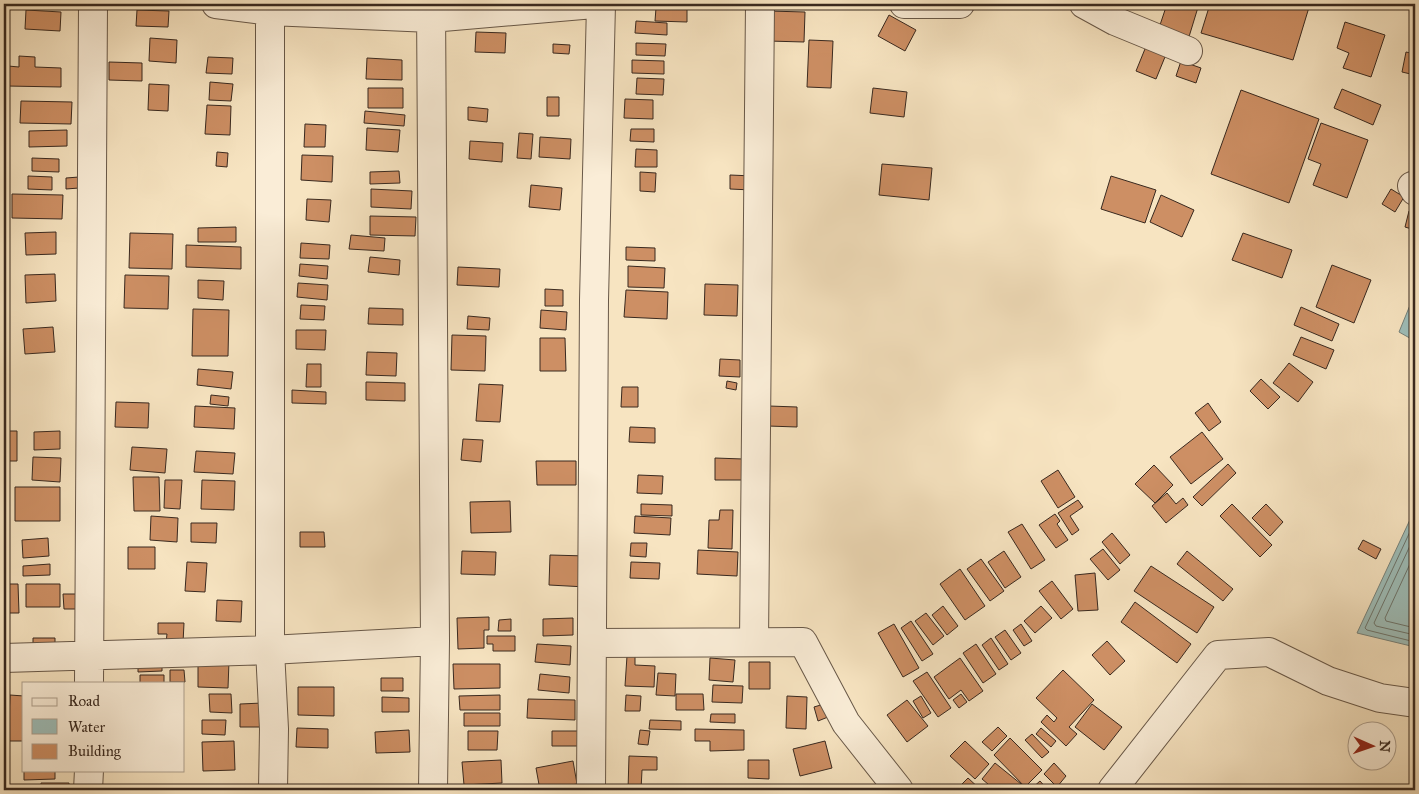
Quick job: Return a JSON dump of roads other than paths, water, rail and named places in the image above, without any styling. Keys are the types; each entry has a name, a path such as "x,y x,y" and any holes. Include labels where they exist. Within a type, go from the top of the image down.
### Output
{"street":[{"path":"89,682 93,4"},
{"path":"216,4 270,8 431,11 594,4"},
{"path":"591,790 594,643 594,300 601,4"},
{"path":"754,642 760,4"},
{"path":"904,4 960,4"},
{"path":"1084,4 1115,21 1188,51"},
{"path":"270,8 270,650 274,729 273,790"},
{"path":"431,11 435,641 432,790"},
{"path":"4,658 270,650 435,641"},
{"path":"594,643 803,642 846,723 899,790"},
{"path":"1112,790 1218,655 1269,652 1328,681 1380,698 1415,703"},
{"path":"88,772 88,790"}],"water":[{"path":"1415,293 1415,341 1399,332"},
{"path":"1415,509 1415,647 1357,633"}]}
